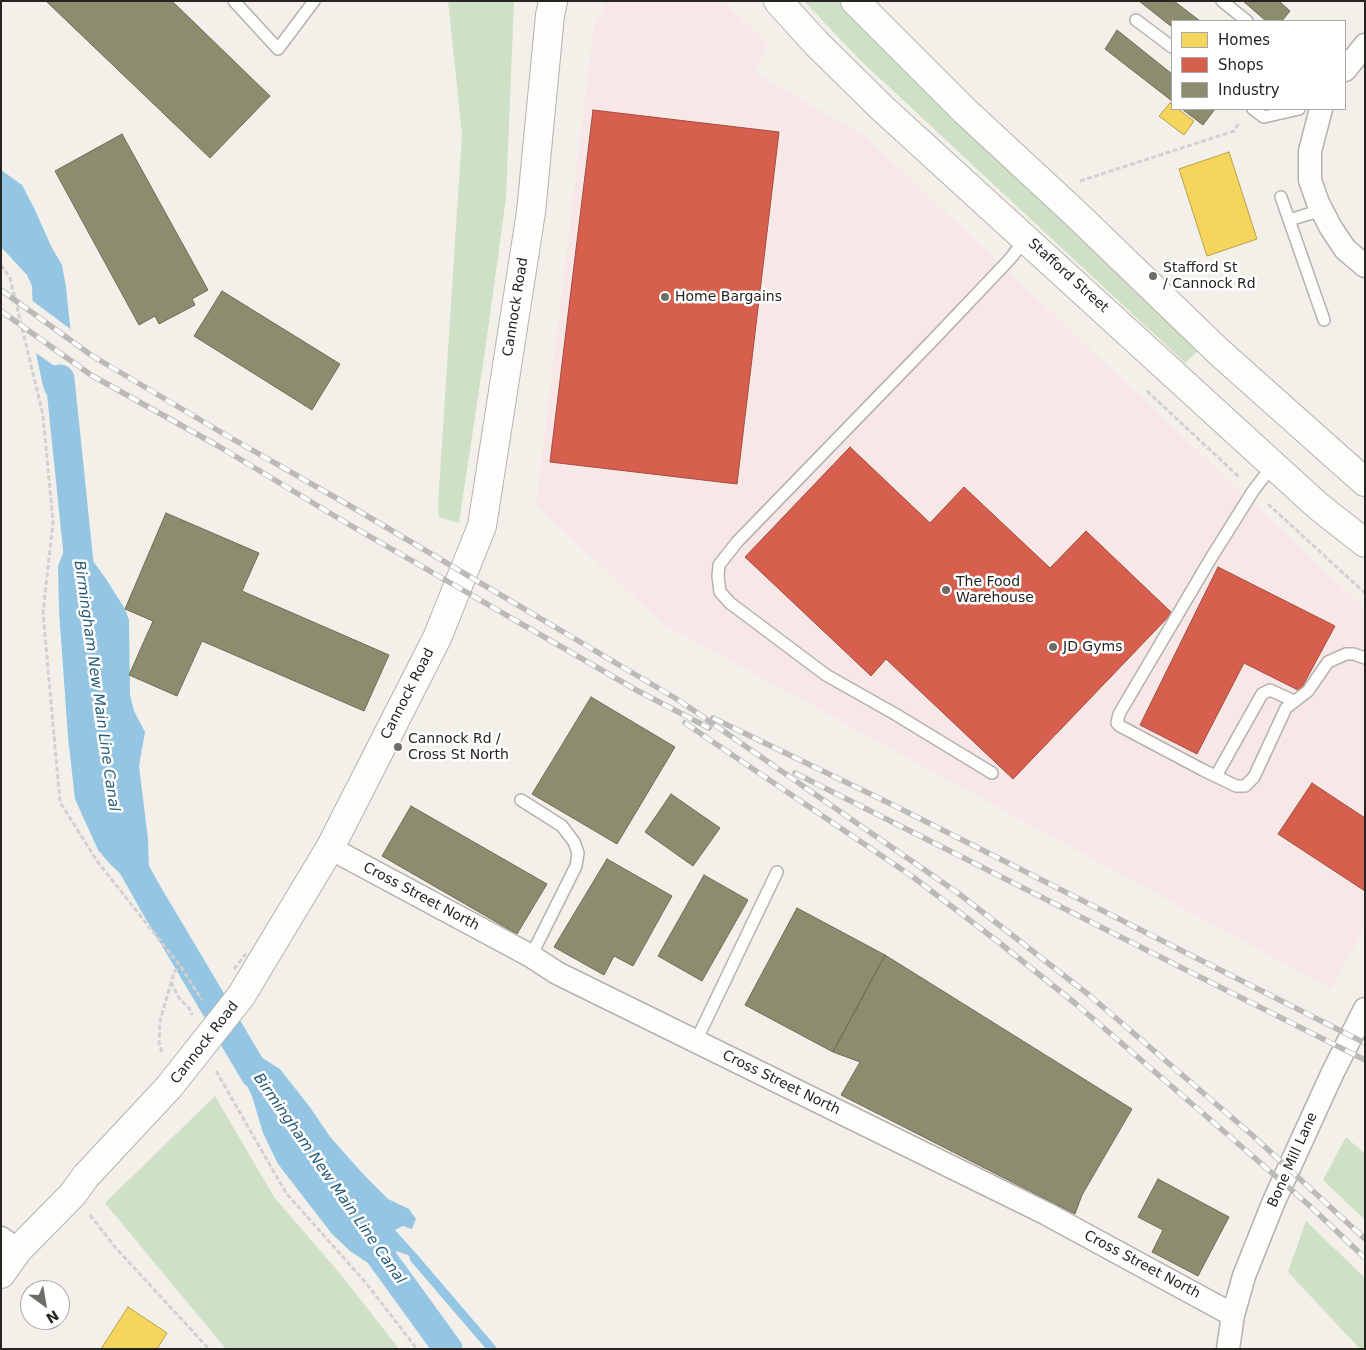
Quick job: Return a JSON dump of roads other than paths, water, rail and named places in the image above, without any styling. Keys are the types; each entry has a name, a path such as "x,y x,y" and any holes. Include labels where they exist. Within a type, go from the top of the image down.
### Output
{"highway":[{"name":"Stafford Street","path":"778,1 816,43 882,108 1318,506 1365,543"},
{"path":"855,1 966,112 1219,352 1365,482"},
{"name":"Cannock Road","path":"1,1274 10,1244 73,1194 86,1176 170,1087 241,996 330,848 437,638 482,526 530,212 551,6"}],"street":[{"path":"1346,69 1365,46"},
{"path":"1321,110 1310,151 1310,180 1331,228 1345,249 1365,266"},
{"name":"Cross Street North","path":"330,848 531,956 556,973 1047,1214 1233,1315"},
{"name":"Bone Mill Lane","path":"1228,1349 1233,1315 1244,1276 1274,1201 1333,1072 1365,1009"}],"lane":[{"path":"234,1 278,49 314,1"},
{"path":"1222,1 1246,20"},
{"path":"1136,20 1171,46"},
{"path":"1249,112 1264,117 1295,110"},
{"path":"1281,197 1324,320"},
{"path":"1289,220 1322,210"},
{"path":"992,774 895,714 826,675 730,603 720,592 718,576 719,565 737,542 942,331 1009,260 1026,239"},
{"path":"1273,465 1253,490 1211,558 1117,718 1118,723 1120,726 1236,786 1245,786 1254,777 1286,708 1308,691 1323,668 1332,659 1346,654 1354,654 1365,658"},
{"path":"1216,776 1262,694 1270,690 1294,702"},
{"path":"521,800 562,826 574,842 578,853 576,866 531,956"},
{"path":"696,1041 777,872"}],"water":[{"path":"1,170 22,185 62,265 75,372 70,402 64,418 45,392 42,382 34,343 32,286 27,275 1,247"},
{"path":"75,536 106,579 125,609 129,620 130,695 134,711 145,732 139,766 148,839 149,870 142,884 126,879 98,850 75,799 68,737 59,611 58,566 65,548"},
{"path":"235,1041 280,1069 331,1138 364,1175 388,1199 409,1209 416,1219 412,1229 403,1226 395,1230 421,1259 425,1273 408,1255 396,1251 392,1272 374,1267 350,1251 332,1234 278,1164 263,1133 252,1096 238,1067"}],"waterway":[{"name":"Birmingham New Main Line Canal","path":"60,379 80,573"},
{"name":"Birmingham New Main Line Canal","path":"124,851 255,1074"},
{"name":"Birmingham New Main Line Canal","path":"369,1240 448,1349"},
{"path":"414,1258 492,1349"}],"railway":[{"path":"1,290 91,355 680,701 958,893 1089,995 1251,1134 1365,1239"},
{"path":"1,311 91,375 220,447 343,521 638,691 709,728"},
{"path":"713,718 891,804 1365,1043"},
{"path":"685,723 913,877 1001,944 1076,1004 1242,1147 1310,1206 1365,1258"},
{"path":"795,773 1365,1060"}],"place":[{"name":"Stafford St / Cannock Rd","path":"1153,276"},
{"name":"Home Bargains","path":"665,297"},
{"name":"The Food Warehouse","path":"946,590"},
{"name":"JD Gyms","path":"1053,647"},
{"name":"Cannock Rd / Cross St North","path":"398,747"}]}
